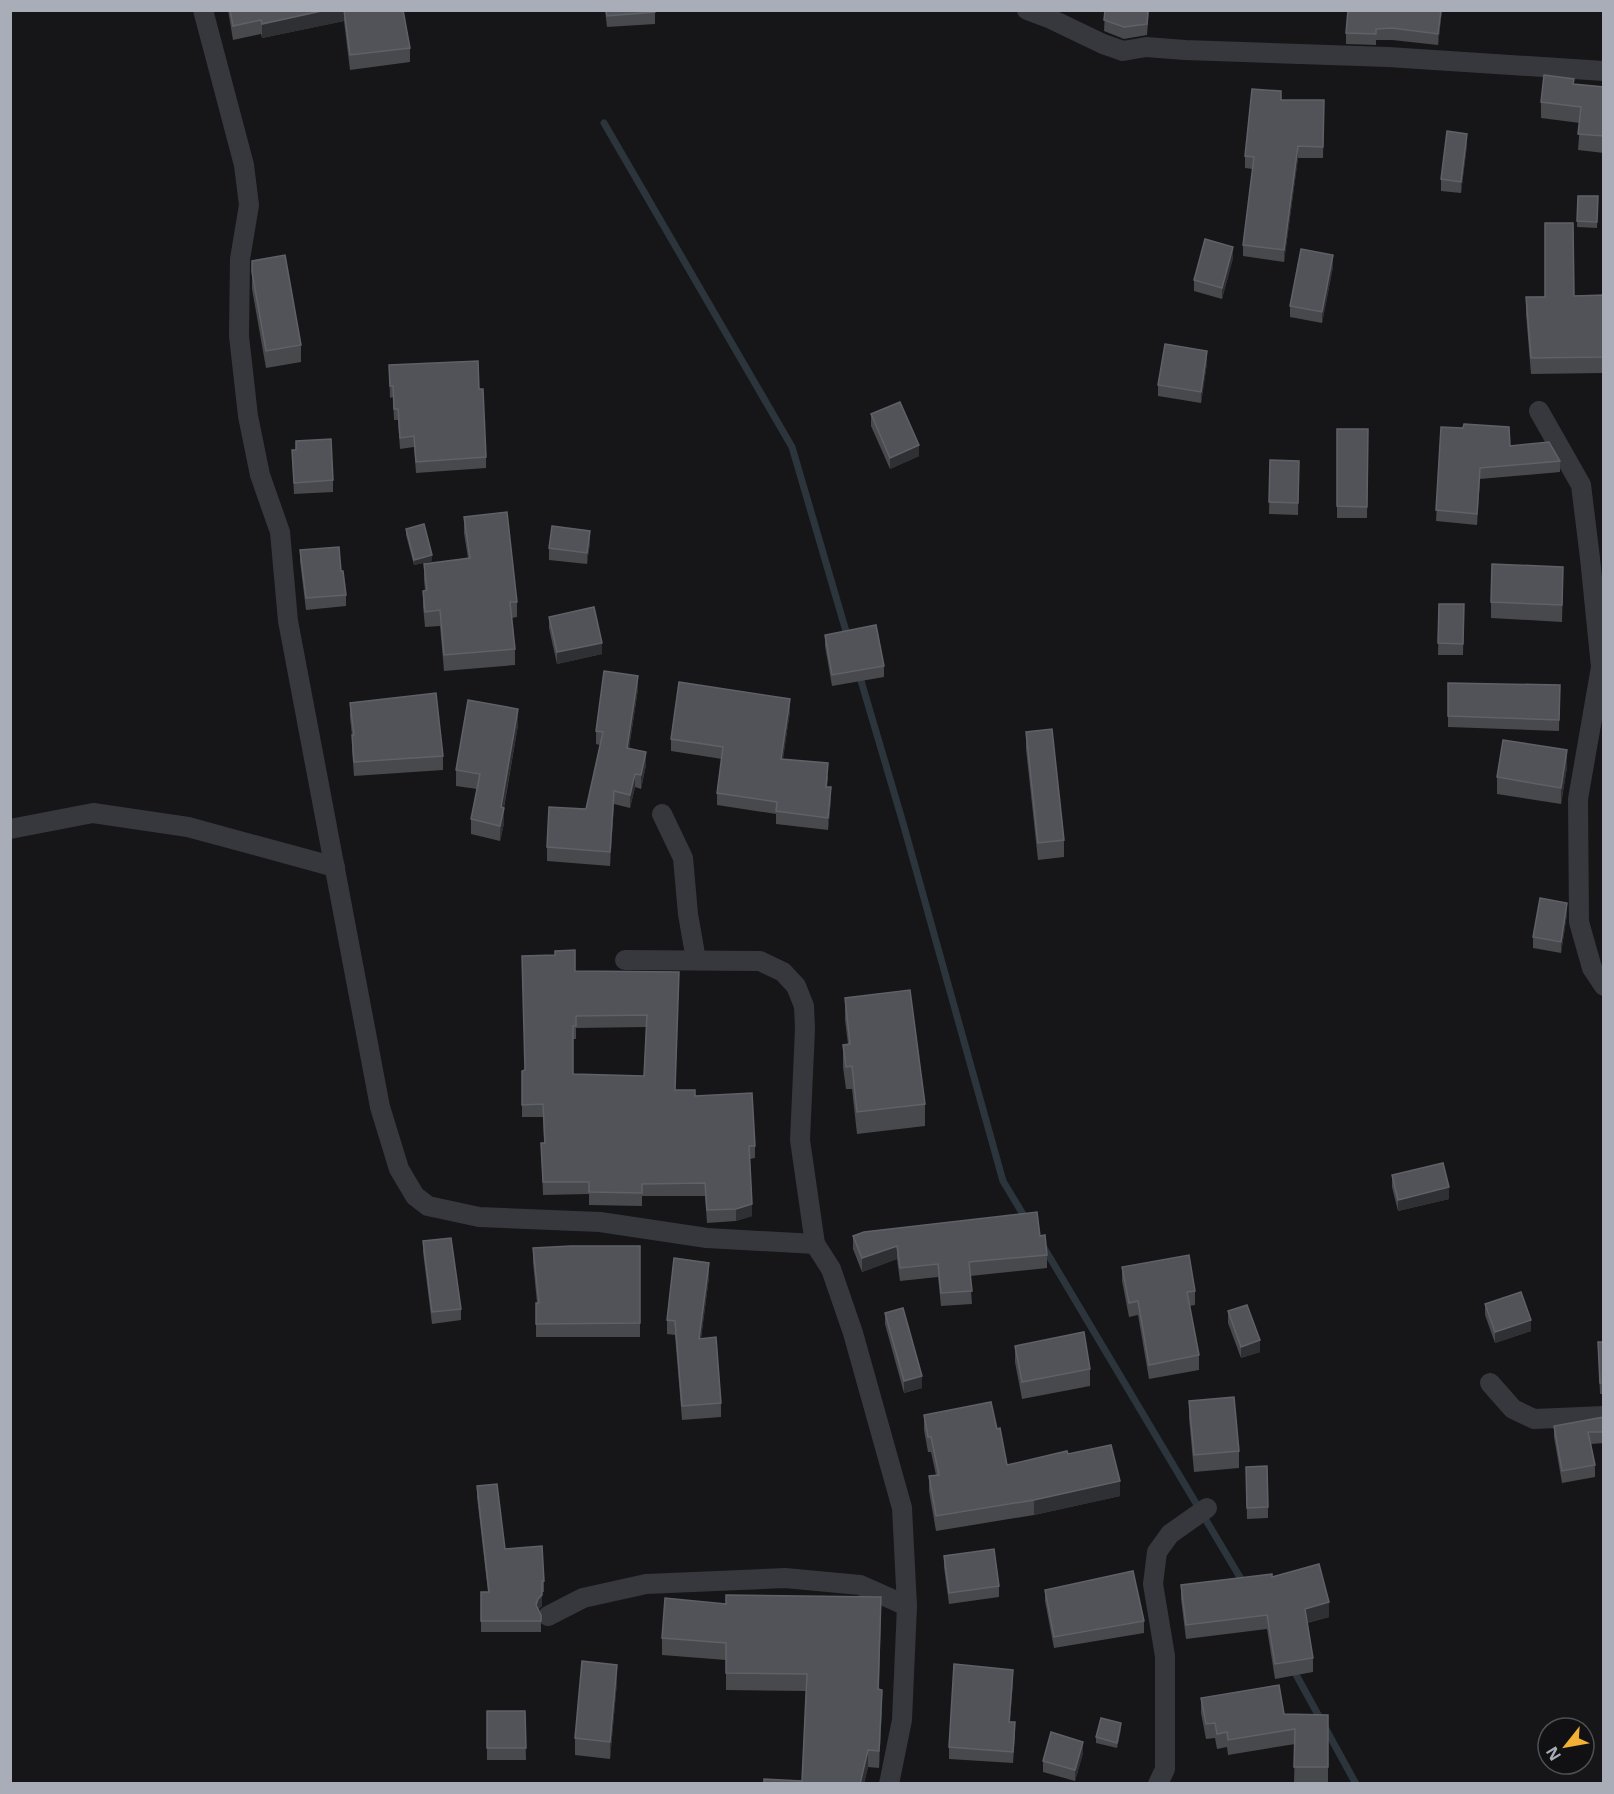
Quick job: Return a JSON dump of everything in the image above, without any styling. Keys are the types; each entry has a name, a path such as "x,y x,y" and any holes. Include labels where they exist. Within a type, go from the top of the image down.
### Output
{"street":[{"path":"203,10 244,165 249,205 240,259 239,336 248,416 260,475 280,532 288,621 380,1107 399,1169 415,1196 428,1206 479,1217 600,1222 707,1238 815,1244"},
{"path":"1027,10 1123,51 1146,47 1388,57 1604,71"},
{"path":"1539,411 1581,485 1587,537 1601,667 1578,798 1579,922 1592,968 1604,986"},
{"path":"10,829 93,813 188,827 335,867"},
{"path":"662,814 683,858 688,914 696,960"},
{"path":"625,960 760,961 783,972 796,986 804,1006 800,1140 815,1244 831,1269 853,1333 902,1508 907,1606 902,1720 889,1784"},
{"path":"1490,1383 1513,1409 1534,1419 1604,1416"},
{"path":"1158,1784 1165,1769 1165,1656 1153,1584 1157,1552 1170,1534 1207,1508"},
{"path":"548,1616 583,1598 646,1584 786,1578 860,1585 907,1606"}],"building":[{"path":"230,10 326,10 262,24 261,20 233,26"},
{"path":"344,10 403,10 410,48 350,55"},
{"path":"606,10 655,10 655,12 607,16"},
{"path":"1105,10 1148,10 1147,24 1124,27 1104,20"},
{"path":"1348,10 1441,10 1438,34 1392,28 1376,29 1376,34 1346,33"},
{"path":"1544,75 1574,79 1573,84 1604,87 1604,136 1578,134 1581,107 1541,102"},
{"path":"1252,89 1281,91 1281,100 1324,100 1323,147 1298,146 1284,250 1243,245 1254,157 1245,156"},
{"path":"1447,131 1467,134 1461,182 1441,179"},
{"path":"1578,196 1598,196 1597,222 1577,221"},
{"path":"1545,223 1573,223 1574,296 1604,295 1604,357 1531,358 1526,297 1545,297"},
{"path":"1205,239 1233,247 1222,288 1194,280"},
{"path":"1301,249 1333,255 1322,312 1290,306"},
{"path":"285,255 301,345 266,351 252,261"},
{"path":"1165,344 1207,351 1201,392 1158,385"},
{"path":"478,361 479,389 483,389 486,457 416,462 414,436 400,438 398,409 394,409 389,365"},
{"path":"900,402 919,445 890,458 871,414"},
{"path":"1464,424 1509,427 1510,446 1549,442 1560,461 1480,468 1477,514 1436,510 1441,427 1463,428"},
{"path":"1337,429 1368,429 1367,507 1337,506"},
{"path":"331,439 333,480 294,483 292,450 296,450 296,441"},
{"path":"1270,460 1299,461 1298,503 1269,502"},
{"path":"507,512 517,602 510,602 515,649 444,655 440,610 425,612 423,591 427,590 424,564 470,558 464,517"},
{"path":"424,524 432,555 414,560 406,529"},
{"path":"552,526 590,531 587,553 549,548"},
{"path":"339,547 346,595 306,598 300,550"},
{"path":"1492,564 1563,567 1562,605 1491,602"},
{"path":"1439,604 1464,604 1463,644 1438,643"},
{"path":"594,607 602,643 557,652 549,617"},
{"path":"876,625 884,666 832,675 825,635"},
{"path":"604,671 638,676 627,748 646,752 641,775 635,774 630,795 614,791 610,852 547,847 549,807 586,809 603,732 596,731"},
{"path":"679,682 790,699 781,759 828,763 826,787 831,787 828,818 776,811 777,802 717,793 723,747 671,739"},
{"path":"1448,683 1560,685 1559,720 1448,716"},
{"path":"436,693 443,756 354,762 352,735 354,735 350,703"},
{"path":"468,700 518,709 501,807 504,808 500,826 471,819 480,774 456,770"},
{"path":"1052,729 1064,840 1038,843 1026,732"},
{"path":"1503,740 1567,750 1561,788 1497,777"},
{"path":"1540,898 1567,903 1561,942 1533,937"},
{"path":"575,950 575,971 679,972 675,1090 695,1090 695,1096 752,1093 755,1146 749,1146 752,1204 736,1209 707,1210 705,1183 642,1184 642,1193 589,1192 589,1182 543,1182 541,1143 545,1143 543,1104 522,1105 522,1071 525,1070 522,956 555,955 555,951","holes":["647,1015 644,1076 573,1074 573,1026 576,1026 576,1016"]},
{"path":"910,990 925,1104 857,1112 852,1066 846,1067 843,1045 850,1044 845,998"},
{"path":"1443,1163 1449,1187 1398,1200 1392,1175"},
{"path":"1037,1212 1040,1236 1045,1235 1047,1255 969,1262 972,1291 941,1293 938,1264 900,1268 897,1246 862,1258 853,1236 864,1232"},
{"path":"451,1238 461,1309 432,1312 423,1241"},
{"path":"640,1246 640,1323 536,1324 536,1303 539,1303 533,1248"},
{"path":"1189,1255 1195,1291 1187,1292 1199,1355 1149,1365 1138,1301 1129,1303 1122,1267"},
{"path":"674,1258 709,1263 699,1339 716,1337 721,1403 682,1406 675,1321 667,1320"},
{"path":"1521,1292 1531,1320 1495,1332 1485,1304"},
{"path":"1247,1305 1260,1340 1241,1347 1228,1311"},
{"path":"903,1308 922,1376 904,1381 885,1313"},
{"path":"1084,1332 1090,1369 1022,1382 1015,1346"},
{"path":"1598,1342 1604,1342 1604,1383 1600,1383"},
{"path":"1234,1397 1239,1451 1194,1455 1189,1401"},
{"path":"991,1402 997,1429 1000,1428 1007,1465 1067,1451 1068,1454 1111,1445 1120,1481 1034,1500 936,1516 929,1476 939,1475 924,1415"},
{"path":"1604,1417 1604,1432 1588,1432 1595,1465 1562,1471 1554,1426"},
{"path":"1267,1466 1268,1507 1247,1508 1246,1467"},
{"path":"497,1484 505,1549 542,1546 544,1581 542,1581 542,1595 536,1605 541,1621 481,1621 481,1592 489,1592 477,1486"},
{"path":"994,1549 999,1586 949,1593 944,1556"},
{"path":"1319,1564 1329,1602 1305,1609 1313,1658 1275,1664 1267,1615 1186,1625 1181,1585 1272,1574 1272,1577"},
{"path":"1133,1571 1144,1621 1054,1637 1045,1590"},
{"path":"726,1595 881,1597 878,1689 882,1690 879,1751 868,1750 860,1784 764,1784 764,1779 802,1781 807,1674 726,1673 726,1643 662,1638 665,1598 726,1604"},
{"path":"582,1661 617,1665 610,1742 575,1738"},
{"path":"954,1664 1013,1670 1009,1722 1015,1722 1013,1752 949,1747"},
{"path":"1279,1685 1284,1714 1328,1715 1328,1767 1294,1767 1295,1729 1228,1740 1227,1732 1217,1734 1215,1723 1206,1724 1201,1698"},
{"path":"487,1711 525,1711 526,1748 487,1748"},
{"path":"1101,1718 1121,1723 1117,1743 1096,1737"},
{"path":"1051,1732 1083,1742 1075,1770 1043,1761"}],"waterway":[{"path":"604,123 792,447 848,638"},
{"path":"859,674 1003,1181 1027,1221"},
{"path":"1043,1246 1244,1584"},
{"path":"1293,1669 1356,1784"}]}
